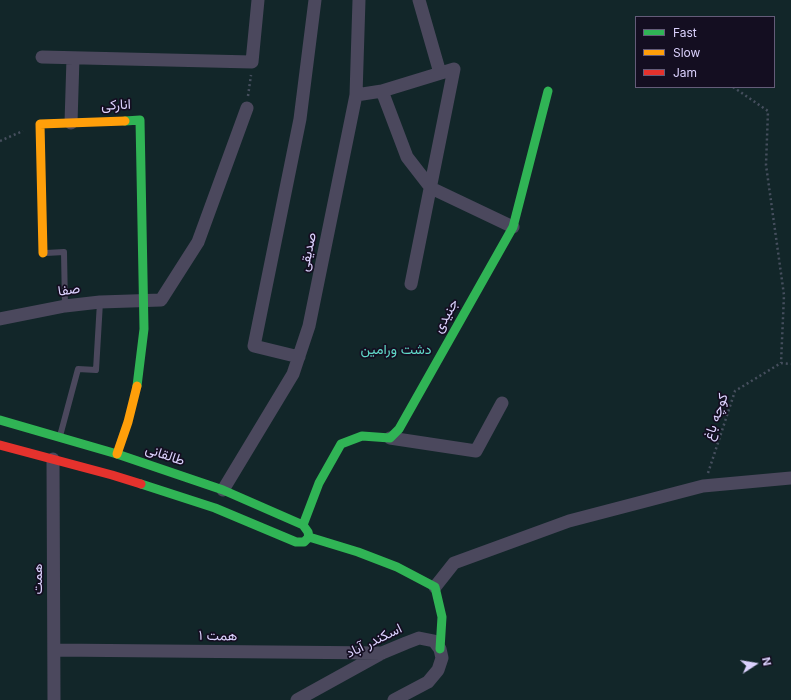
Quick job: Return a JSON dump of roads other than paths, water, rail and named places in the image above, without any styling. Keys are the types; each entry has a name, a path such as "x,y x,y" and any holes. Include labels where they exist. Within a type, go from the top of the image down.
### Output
{"street":[{"path":"42,57 252,62 258,0"},
{"path":"299,356 254,346 300,120 315,0"},
{"name":"صدیقی","path":"219,499 293,374 309,326 356,95 359,0"},
{"path":"419,0 440,73"},
{"path":"71,123 73,58"},
{"path":"356,95 382,91 454,69 411,284"},
{"path":"382,91 407,157 431,188 513,227"},
{"name":"جنیدی","path":"390,438 399,429 513,227 548,91"},
{"path":"143,301 162,300 198,242 247,108"},
{"name":"انارکی","path":"43,253 40,124 140,120 144,329 139,380 128,422 117,454"},
{"name":"صفا","path":"0,319 65,306 100,302 143,301"},
{"path":"309,538 308,532 303,525 318,483 341,444 362,436 390,438 476,451 502,403"},
{"name":"طالقانی","path":"0,420 117,454 219,499 296,542 304,542 309,538 358,552 391,565 435,587"},
{"name":"طالقانی","path":"0,445 112,475 219,499 291,518 303,525"},
{"name":"همت","path":"53,459 54,700"},
{"path":"394,700 413,696 438,670 442,658 440,649 442,617 435,587 454,563 569,521 704,486 791,478"},
{"name":"اسکندر آباد","path":"297,700 382,653 419,638 434,641 440,649"},
{"name":"همت ۱","path":"54,650 382,653"}],"lane":[{"path":"43,253 64,252 65,306"},
{"path":"60,437 78,369 96,370 100,302"}],"park label":[{"name":"دشت ورامین","path":"396,350"}]}
